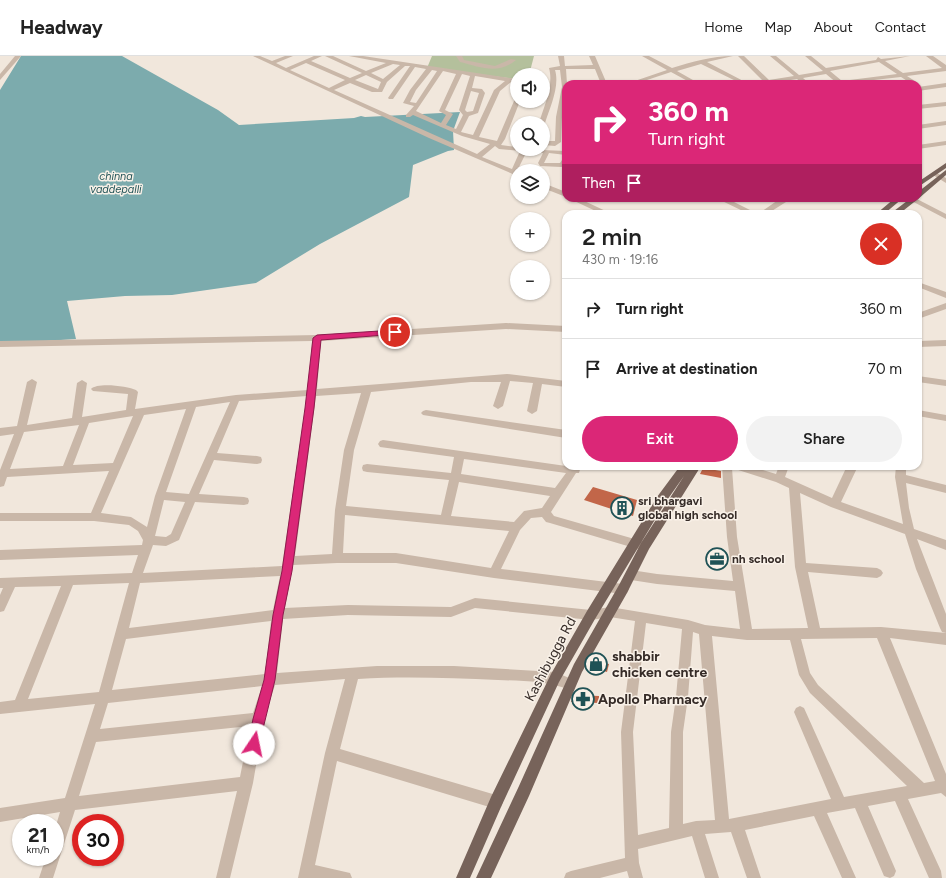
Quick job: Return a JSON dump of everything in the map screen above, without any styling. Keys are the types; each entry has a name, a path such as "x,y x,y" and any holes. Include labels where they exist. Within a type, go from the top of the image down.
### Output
{"main road":[{"path":"922,184 940,177 946,165"},
{"path":"922,192 946,172"},
{"path":"885,210 894,202"},
{"path":"899,210 910,202"},
{"name":"Kashibugga Rd","path":"483,878 524,791 570,684 631,575 640,544 662,500 683,470"},
{"name":"Kashibugga Rd","path":"463,878 496,802 555,678 609,586 693,470"}],"street":[{"path":"0,67 14,56"},
{"path":"0,78 18,56"},
{"path":"259,56 328,90 510,171"},
{"path":"272,63 290,56"},
{"path":"287,69 319,56"},
{"path":"328,56 384,81"},
{"path":"352,56 383,58 392,62 404,64 417,64 441,70 510,79"},
{"path":"459,56 462,61 489,67 500,67 513,58"},
{"path":"561,56 565,80"},
{"path":"592,56 602,80"},
{"path":"645,56 689,80"},
{"path":"650,80 702,62 730,56"},
{"path":"741,56 766,80"},
{"path":"773,56 802,80"},
{"path":"808,56 838,80"},
{"path":"874,56 909,80"},
{"path":"778,80 907,56"},
{"path":"929,56 946,68"},
{"path":"512,68 513,58"},
{"path":"306,61 378,92 382,89 384,81 404,64"},
{"path":"328,90 392,62"},
{"path":"702,62 738,80"},
{"path":"391,98 417,64"},
{"path":"562,86 550,85 554,76 552,69 562,67 597,67"},
{"path":"418,105 406,103 430,68"},
{"path":"862,80 946,68"},
{"path":"402,122 418,105 430,84 441,70"},
{"path":"443,125 450,114 442,111 460,72"},
{"path":"466,114 462,110 473,74"},
{"path":"475,138 497,90 510,80"},
{"path":"922,87 946,85"},
{"path":"466,114 475,113 482,93 480,90 468,89"},
{"path":"922,102 927,106"},
{"path":"550,144 555,144 558,142 559,117 562,104"},
{"path":"922,107 945,105"},
{"path":"478,157 502,139 514,108"},
{"path":"412,112 458,132 496,144 503,148 510,149"},
{"path":"458,132 466,114"},
{"path":"922,126 946,123"},
{"path":"922,146 946,143"},
{"path":"550,152 562,153"},
{"path":"545,156 541,163 542,165 562,165"},
{"path":"550,188 562,194"},
{"path":"581,202 599,210"},
{"path":"729,202 746,210"},
{"path":"769,210 782,202"},
{"path":"922,202 946,217"},
{"path":"922,286 946,295"},
{"path":"922,315 946,306"},
{"path":"0,344 317,338 506,326 562,329"},
{"path":"223,878 246,783 258,719 270,680 278,615 287,566 312,393 317,338"},
{"path":"922,344 946,343"},
{"path":"498,406 507,377"},
{"path":"0,432 236,398 507,377 562,383"},
{"path":"532,411 538,380"},
{"path":"922,380 946,383"},
{"path":"0,483 4,473 5,461 22,428 32,382"},
{"path":"66,470 80,421 82,384"},
{"path":"94,517 116,467 135,413 133,392 128,390 96,389"},
{"path":"337,558 340,510 349,450 367,389"},
{"path":"0,555 147,545 167,542 175,538 191,498 212,456 236,398"},
{"path":"64,823 104,697 160,496 192,404"},
{"path":"426,413 562,433"},
{"path":"922,414 946,418"},
{"path":"383,444 460,455 562,466"},
{"path":"445,520 460,455"},
{"path":"212,456 257,460"},
{"path":"4,473 116,467"},
{"path":"367,468 454,477 558,493"},
{"path":"494,573 516,527 528,514 544,512 575,470"},
{"path":"728,470 732,537 747,635"},
{"path":"749,470 779,479 835,504 946,545"},
{"path":"779,479 782,470"},
{"path":"835,504 850,470"},
{"path":"901,472 922,484 946,489"},
{"path":"901,472 908,530 946,628"},
{"path":"794,486 801,567 814,633"},
{"path":"160,496 244,501"},
{"path":"340,510 516,527"},
{"path":"544,512 550,519 640,544"},
{"path":"0,517 94,517 131,521 142,528 147,545"},
{"path":"0,607 6,583 136,578 287,566 337,558 396,558 494,573 609,586 623,589"},
{"path":"801,567 877,573"},
{"path":"631,575 658,579 740,586"},
{"path":"19,707 70,580"},
{"path":"121,634 278,615 348,610 451,612 466,604 475,603 591,615 610,612 688,625 705,630 747,635 881,632 946,639"},
{"path":"636,878 632,863 627,732 641,618"},
{"path":"676,834 677,732 682,697 688,625"},
{"path":"705,630 729,825 754,878"},
{"path":"631,844 696,828 729,825 840,804 922,790 945,788 881,632"},
{"path":"794,634 805,675 810,683 922,790"},
{"path":"0,708 270,680 353,673 457,671 555,678 570,684"},
{"path":"345,878 306,875 332,753 353,673"},
{"path":"800,712 840,804"},
{"path":"91,736 258,719"},
{"path":"332,753 496,802"},
{"path":"0,815 70,804 246,783"},
{"path":"899,794 936,876"},
{"path":"859,801 889,871"},
{"path":"818,808 849,878"},
{"path":"696,828 712,878"},
{"path":"571,878 632,863"},
{"path":"46,878 50,866"}],"green space":[{"path":"432,56 534,56 531,68 510,68 510,78 427,68"}],"water":[{"name":"chinna vaddepalli","path":"21,56 122,56 218,110 239,125 354,118 361,116 460,112 453,131 454,150 413,165 409,197 320,244 256,283 172,295 125,296 67,301 76,339 0,344 0,90"}],"building":[{"path":"702,470 721,471 721,478 700,474"},
{"name":"sri bhargavi global high school","path":"593,487 637,500 633,516 584,500"},
{"name":"shabbir chicken centre","path":"591,659 609,664 607,672 587,666"},
{"name":"Apollo Pharmacy","path":"574,695 599,696 599,703 571,702"}],"place":[{"name":"sri bhargavi global high school","path":"622,508"},
{"name":"nh school","path":"717,559"},
{"name":"shabbir chicken centre","path":"596,664"},
{"name":"Apollo Pharmacy","path":"583,699"}],"route":[{"path":"254,744 258,719 270,680 278,615 287,571 312,393 317,338 395,332"}]}
